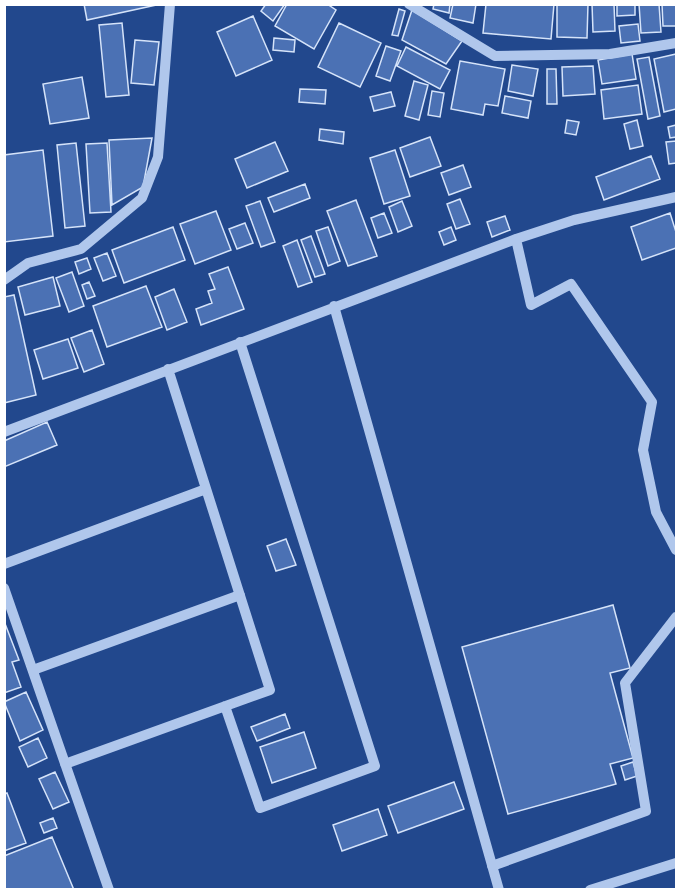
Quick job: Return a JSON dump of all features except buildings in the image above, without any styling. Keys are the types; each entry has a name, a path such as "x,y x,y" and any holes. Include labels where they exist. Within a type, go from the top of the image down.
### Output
{"street":[{"path":"4,280 28,262 81,249 142,198 159,157 170,4"},
{"path":"409,4 495,56 610,54 676,43"},
{"path":"4,432 516,239 574,220 676,197"},
{"path":"516,239 531,304 571,284 652,402 643,450 656,512 676,550"},
{"path":"334,306 499,890"},
{"path":"225,706 260,808 375,765 240,342"},
{"path":"65,764 270,690 168,369"},
{"path":"4,564 206,489"},
{"path":"4,588 108,890"},
{"path":"33,670 240,595"},
{"path":"492,866 646,811 625,683 676,617"},
{"path":"590,890 676,863"}]}
